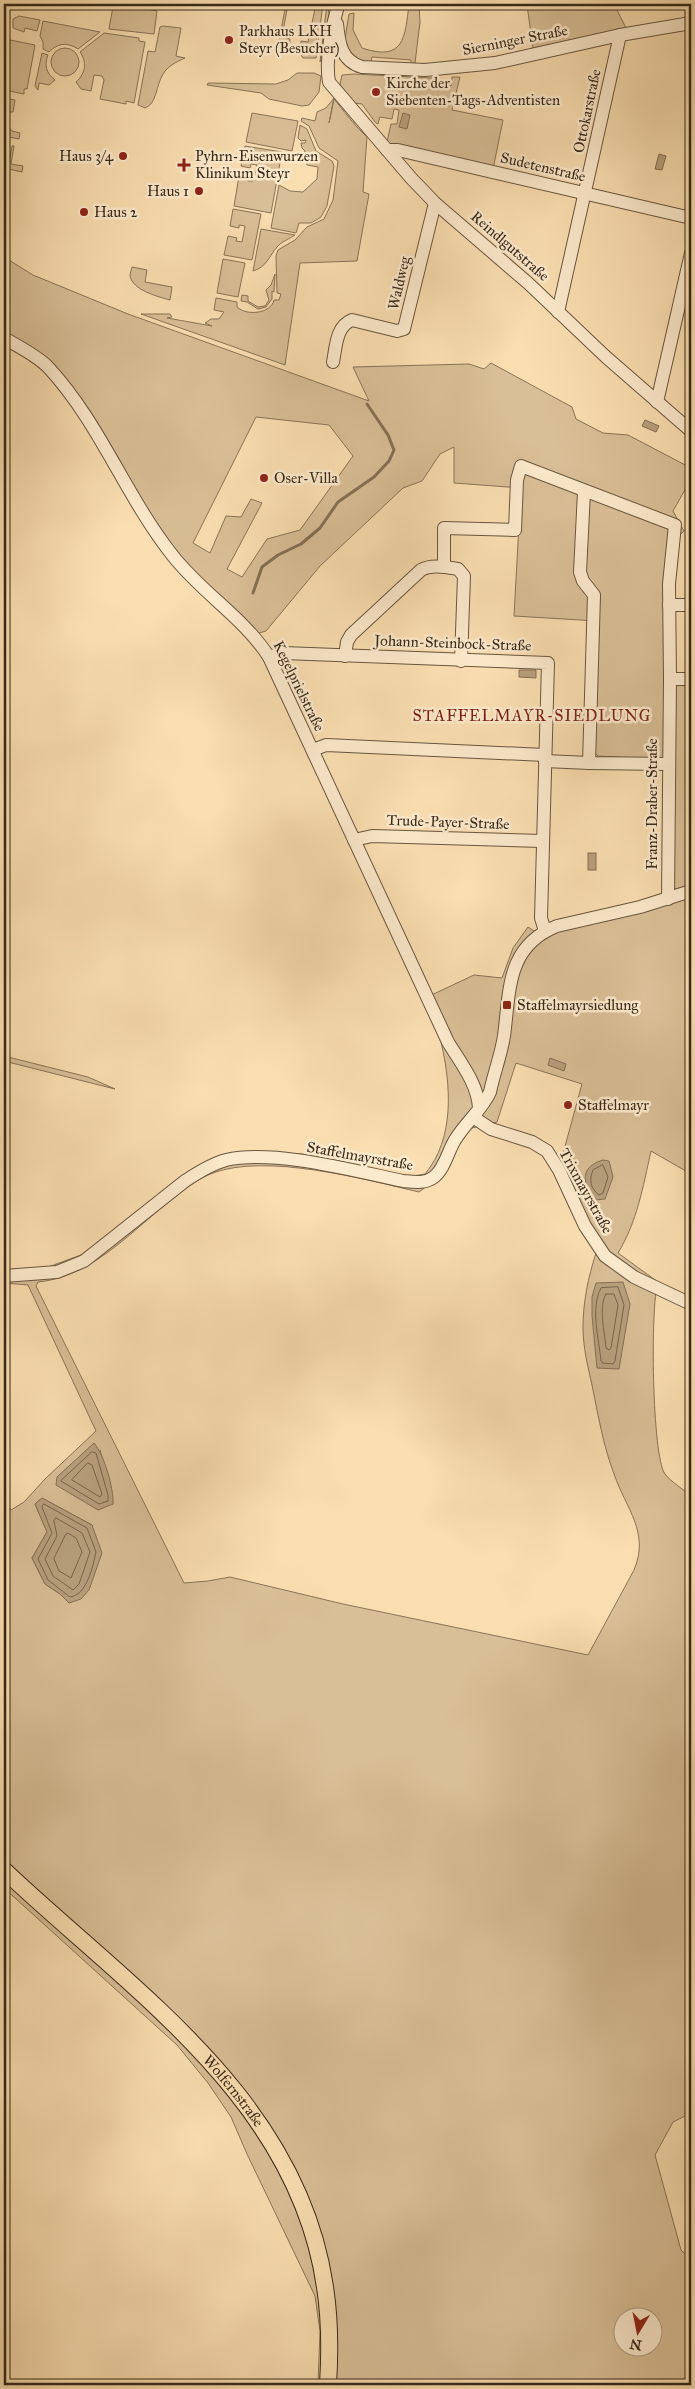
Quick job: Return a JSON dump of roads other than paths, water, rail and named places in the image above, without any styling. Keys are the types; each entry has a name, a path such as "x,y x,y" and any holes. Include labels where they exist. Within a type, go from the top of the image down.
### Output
{"main road":[{"name":"Wolfernstraße","path":"4,1870 142,1994 203,2054 237,2092 274,2144 295,2185 320,2258 328,2318 328,2385"}],"street":[{"name":"Reindlgutstraße","path":"338,5 338,34 345,58"},
{"name":"Reindlgutstraße","path":"338,5 332,25 328,56 330,82 387,150 435,203 691,431"},
{"name":"Sierninger Straße","path":"345,58 353,64 362,67 440,70 494,63 620,35 691,23"},
{"name":"Ottokarstraße","path":"558,312 586,194 620,35"},
{"path":"329,69 345,58"},
{"name":"Sudetenstraße","path":"387,150 398,150 691,218"},
{"name":"Waldweg","path":"333,362 338,336 346,322 352,320 397,331 404,329 435,203"},
{"path":"657,402 691,253"},
{"name":"Kegelprielstraße","path":"4,338 47,366 75,400 156,535 187,573 259,641 269,657 448,1042 468,1074 478,1097 476,1113"},
{"path":"444,567 444,528 515,530 517,480 521,466 584,492 580,572 583,581 594,596 589,763"},
{"name":"Franz-Draber-Straße","path":"584,492 674,525 669,584 668,899"},
{"path":"345,656 347,642 351,635 421,570 444,567 458,569 464,576 461,661"},
{"path":"669,604 691,605"},
{"name":"Johann-Steinbock-Straße","path":"269,657 283,654 548,663 541,918 545,931"},
{"path":"670,679 691,679"},
{"path":"312,750 326,745 545,758 589,763 669,764"},
{"name":"Trude-Payer-Straße","path":"354,840 372,836 542,842"},
{"name":"Staffelmayrstraße","path":"4,1276 50,1273 78,1264 102,1248 185,1181 200,1171 226,1160 250,1158 295,1161 403,1181 424,1182 436,1175 454,1140 490,1092 504,1037 511,976 516,964 530,944 545,931 668,899 691,890"},
{"path":"468,1074 486,1078 490,1077 495,1070"},
{"name":"Trixmayrstraße","path":"476,1113 491,1129 532,1142 547,1151 559,1170 585,1226 605,1256 634,1277 691,1304"}],"water":[{"path":"403,113 410,115 407,129 399,127"},
{"path":"659,154 666,156 662,170 655,169"},
{"path":"645,420 659,426 656,432 642,426"},
{"path":"519,670 536,670 536,678 519,677"},
{"path":"588,853 596,853 596,870 588,870"},
{"path":"550,1058 566,1064 564,1071 548,1065"},
{"path":"603,1160 609,1161 613,1177 605,1199 596,1200 588,1188 585,1177 590,1167"},
{"path":"623,1282 630,1304 619,1369 597,1368 592,1316 592,1297 596,1283"},
{"path":"94,1443 105,1463 113,1498 113,1504 98,1510 56,1485 57,1477"},
{"path":"42,1498 92,1525 102,1553 89,1590 81,1599 69,1603 45,1584 32,1558 47,1532 35,1504"}],"waterway":[{"path":"253,593 262,567 278,555 301,544 320,528 338,502 374,477 389,461 394,450 388,435 367,404"}],"place":[{"name":"Parkhaus LKH Steyr (Besucher)","path":"229,40"},
{"name":"Kirche der Siebenten-Tags-Adventisten","path":"376,92"},
{"name":"Haus 3/4","path":"123,156"},
{"name":"Pyhrn-Eisenwurzen Klinikum Steyr","path":"184,165"},
{"name":"Haus 1","path":"199,191"},
{"name":"Haus 2","path":"84,212"},
{"name":"Oser-Villa","path":"264,478"},
{"name":"Staffelmayrsiedlung","path":"507,1005"},
{"name":"Staffelmayr","path":"568,1105"}],"district":[{"name":"STAFFELMAYR-SIEDLUNG","path":"532,715"}]}
